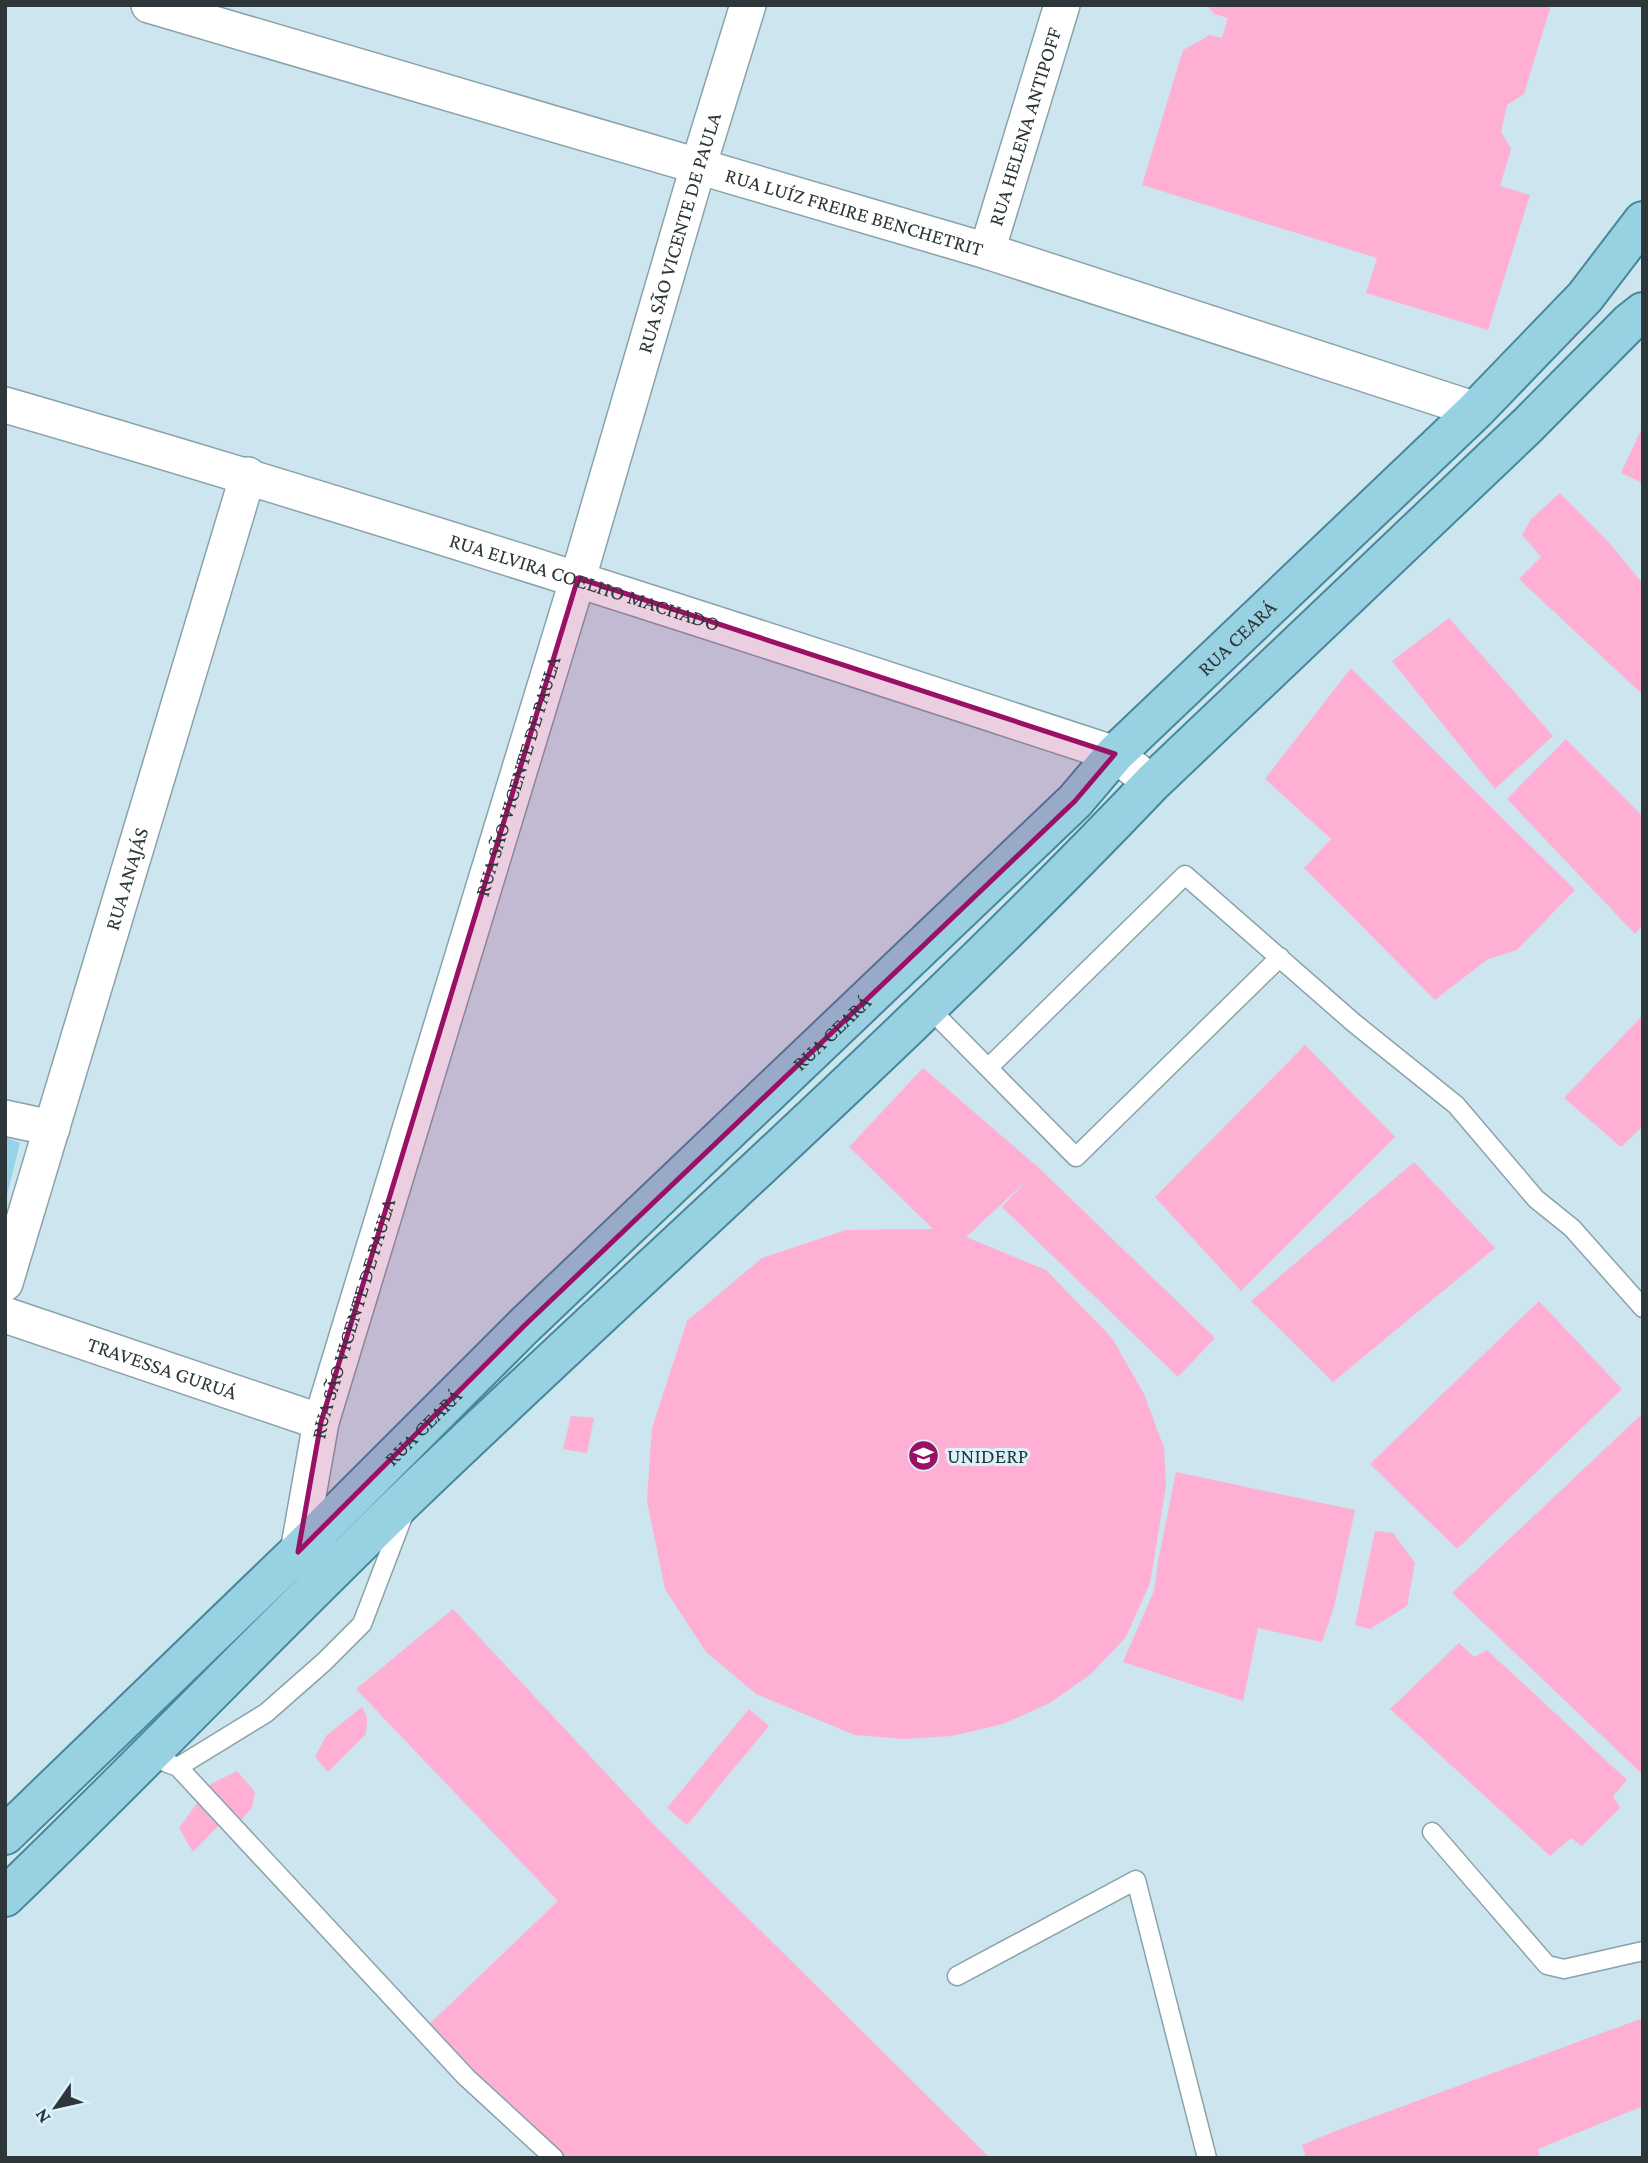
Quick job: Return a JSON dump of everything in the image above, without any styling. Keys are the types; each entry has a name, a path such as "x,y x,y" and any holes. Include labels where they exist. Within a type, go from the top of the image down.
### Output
{"main road":[{"name":"RUA CEARÁ","path":"5,1835 298,1552 524,1326 1074,801 1115,754 1476,411 1586,297 1643,221"},
{"name":"RUA CEARÁ","path":"5,1897 50,1853 163,1762 410,1496 927,1006 1152,783 1517,436 1643,312"},
{"path":"5,1917 50,1853"}],"street":[{"name":"RUA LUÍZ FREIRE BENCHETRIT","path":"149,5 987,251 1476,411"},
{"name":"RUA SÃO VICENTE DE PAULA","path":"298,1552 321,1422 578,578 748,5"},
{"name":"RUA HELENA ANTIPOFF","path":"987,251 1062,5"},
{"name":"RUA ELVIRA COELHO MACHADO","path":"5,405 248,475 578,578 1115,754 1152,783"},
{"name":"RUA ANAJÁS","path":"5,1283 248,475"},
{"path":"5,1118 52,1128"},
{"name":"TRAVESSA GURUÁ","path":"5,1315 321,1422"}],"lane":[{"path":"989,1067 1185,875 1354,1023 1456,1105 1536,1199 1572,1228 1643,1308"},
{"path":"927,1006 1076,1157 1280,957"},
{"path":"410,1496 394,1545 362,1624 266,1713 163,1762 466,2077 554,2158"},
{"path":"1432,1832 1547,1965 1564,1969 1643,1951"},
{"path":"957,1976 1136,1880 1207,2158"}],"highlighted area":[{"path":"578,578 1115,754 1075,801 524,1326 298,1552 321,1422"}],"shaded area":[{"path":"5,1137 20,1143 5,1203"}],"building":[{"path":"1207,5 1551,5 1524,94 1507,105 1501,132 1511,149 1500,186 1530,195 1488,330 1366,293 1377,258 1142,185 1183,50 1210,35 1222,38 1228,18 1214,14"},
{"path":"1643,426 1643,483 1621,473"},
{"path":"1560,493 1611,545 1643,584 1643,695 1519,579 1541,557 1522,535 1531,519"},
{"path":"1449,618 1553,736 1495,789 1392,661"},
{"path":"1351,668 1575,890 1517,950 1488,959 1435,1000 1304,868 1331,839 1265,779"},
{"path":"1566,739 1643,817 1643,924 1635,934 1507,799"},
{"path":"1643,1015 1643,1126 1621,1147 1564,1098"},
{"path":"1305,1045 1395,1137 1241,1291 1155,1197"},
{"path":"923,1068 1039,1168 1215,1338 1178,1377 1002,1207 1027,1180 966,1237 1046,1270 1112,1338 1144,1394 1164,1448 1166,1486 1150,1583 1126,1637 1091,1674 1050,1703 1003,1724 952,1736 904,1739 855,1735 756,1694 706,1652 665,1589 647,1501 652,1428 687,1321 762,1258 846,1230 933,1229 849,1147"},
{"path":"1414,1162 1495,1248 1333,1382 1251,1301"},
{"path":"1539,1301 1622,1389 1457,1549 1370,1464"},
{"path":"1643,1413 1643,1775 1452,1593"},
{"path":"571,1416 594,1418 587,1453 563,1449"},
{"path":"1176,1472 1355,1510 1334,1607 1322,1642 1258,1628 1243,1701 1123,1662 1154,1591"},
{"path":"1375,1531 1393,1533 1415,1563 1407,1606 1370,1629 1355,1625"},
{"path":"453,1609 658,1829 990,2158 543,2158 422,2031 558,1901 356,1689"},
{"path":"1459,1643 1474,1657 1487,1650 1627,1780 1613,1796 1620,1808 1582,1846 1571,1838 1550,1856 1390,1709"},
{"path":"362,1707 367,1718 366,1734 328,1772 315,1757 326,1736"},
{"path":"749,1709 769,1726 687,1825 667,1808"},
{"path":"237,1771 255,1792 252,1808 237,1824 230,1814 193,1852 179,1828 211,1784"},
{"path":"1643,2018 1643,2106 1538,2149 1540,2158 1306,2158 1302,2145 1338,2130"}],"place":[{"name":"UNIDERP","path":"924,1456"}]}
